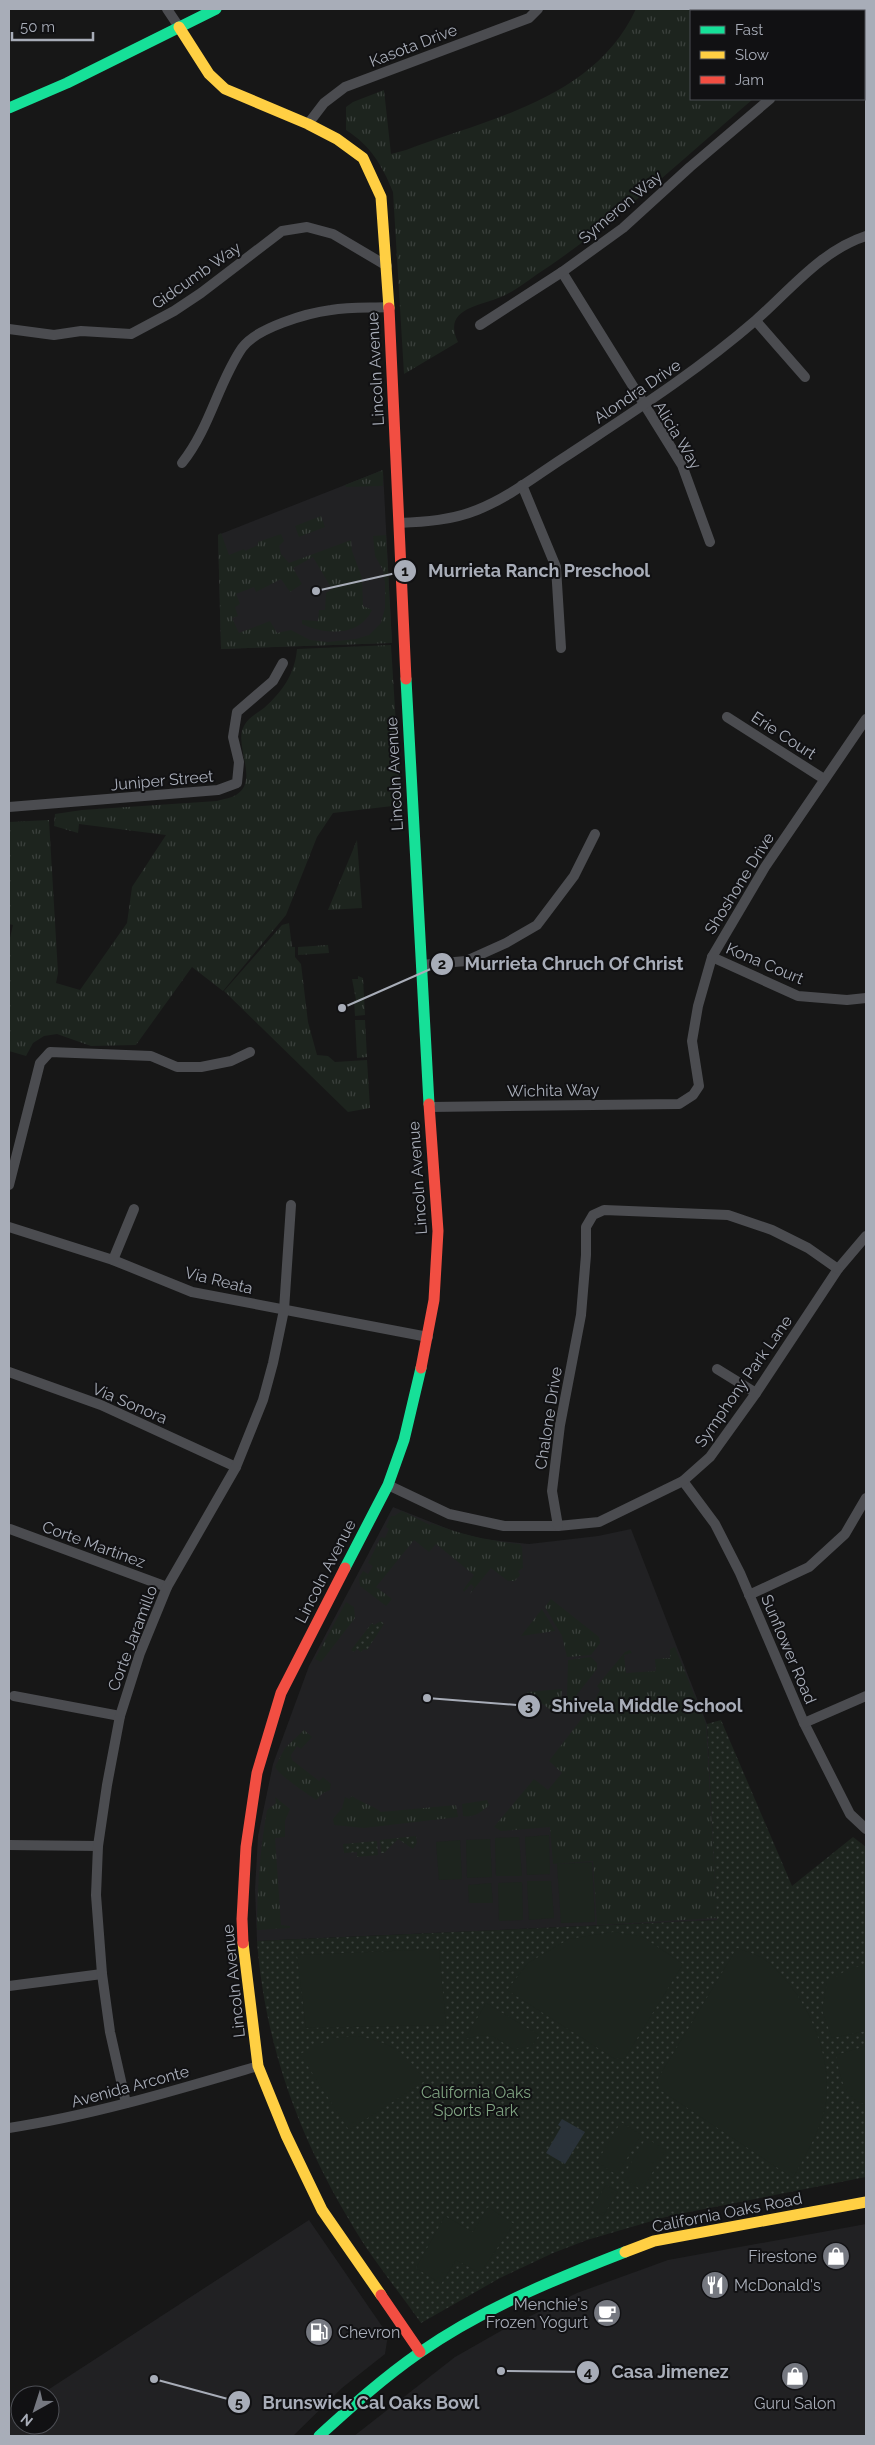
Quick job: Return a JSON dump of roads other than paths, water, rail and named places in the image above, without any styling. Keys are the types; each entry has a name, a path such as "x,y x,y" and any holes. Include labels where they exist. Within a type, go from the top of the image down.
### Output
{"street":[{"path":"167,9 179,27"},
{"path":"9,108 67,83 216,9"},
{"name":"Kasota Drive","path":"308,124 324,103 345,87 529,18 538,9"},
{"name":"Lincoln Avenue","path":"179,27 209,74 226,89 308,124 336,139 362,158 381,197 387,266 429,1107 438,1231 434,1300 428,1337 404,1440 388,1485 281,1693 258,1773 246,1847 242,1919 245,1971 258,2066 286,2135 322,2210 420,2352"},
{"name":"Symeron Way","path":"480,325 562,272 623,228 690,166 769,100"},
{"name":"Gidcumb Way","path":"9,329 54,335 81,331 131,334 174,312 202,293 282,231 307,227 333,234 387,266"},
{"name":"Alondra Drive","path":"399,523 440,521 477,510 522,486 680,382 756,320 799,280 840,247 866,236"},
{"name":"Alicia Way","path":"562,272 644,407 682,465 710,542"},
{"path":"182,463 191,452 209,418 243,347 268,328 330,310 388,307"},
{"path":"756,320 805,377"},
{"path":"522,486 556,567 561,648"},
{"name":"Juniper Street","path":"9,807 218,790 230,787 237,783 240,772 233,737 237,712 273,681 283,663"},
{"name":"Erie Court","path":"727,716 824,778"},
{"name":"Shoshone Drive","path":"678,1104 693,1095 698,1086 692,1041 698,1006 712,957 765,867 866,719"},
{"path":"422,965 466,961 506,943 536,925 574,876 595,834"},
{"name":"Kona Court","path":"712,957 798,996 847,1000 866,998"},
{"path":"9,1185 40,1063 52,1052 151,1056 177,1067 200,1068 231,1061 250,1052"},
{"name":"Wichita Way","path":"429,1107 678,1104"},
{"name":"Corte Jaramillo","path":"126,2103 110,2032 102,1974 96,1895 98,1846 120,1716 140,1653 167,1587 236,1466 263,1400 274,1363 284,1310 291,1205"},
{"path":"113,1260 134,1208"},
{"name":"Chalone Drive","path":"558,1526 552,1491 560,1425 581,1315 586,1255 586,1227 593,1214 604,1210 728,1215 779,1233 808,1248 838,1269"},
{"name":"Via Reata","path":"9,1227 113,1260 192,1292 428,1337"},
{"name":"Symphony Park Lane","path":"388,1485 449,1514 504,1526 558,1526 599,1522 683,1481 710,1457 756,1393 838,1269 866,1236"},
{"path":"716,1369 756,1393"},
{"name":"Via Sonora","path":"9,1372 101,1405 236,1466"},
{"name":"Sunflower Road","path":"683,1481 715,1524 749,1595 804,1722 850,1814 866,1829"},
{"path":"749,1595 809,1567 845,1534 866,1498"},
{"name":"Corte Martinez","path":"10,1530 167,1587"},
{"path":"14,1696 120,1716"},
{"path":"804,1722 866,1696"},
{"path":"9,1844 98,1846"},
{"path":"9,1986 102,1974"},
{"name":"Avenida Arconte","path":"9,2128 54,2121 183,2089 258,2066"},
{"name":"California Oaks Road","path":"319,2436 378,2383 420,2352 502,2304 654,2241 866,2202"}],"place":[{"name":"Murrieta Ranch Preschool","path":"316,591"},
{"name":"Murrieta Chruch Of Christ","path":"342,1008"},
{"name":"Shivela Middle School","path":"427,1698"},
{"name":"Firestone","path":"836,2256"},
{"name":"McDonald's","path":"715,2285"},
{"name":"Menchie's Frozen Yogurt","path":"607,2313"},
{"name":"Chevron","path":"319,2332"},
{"name":"Casa Jimenez","path":"501,2371"},
{"name":"Guru Salon","path":"795,2376"},
{"name":"Brunswick Cal Oaks Bowl","path":"154,2379"}],"park label":[{"name":"California Oaks Sports Park","path":"476,2101"}]}
